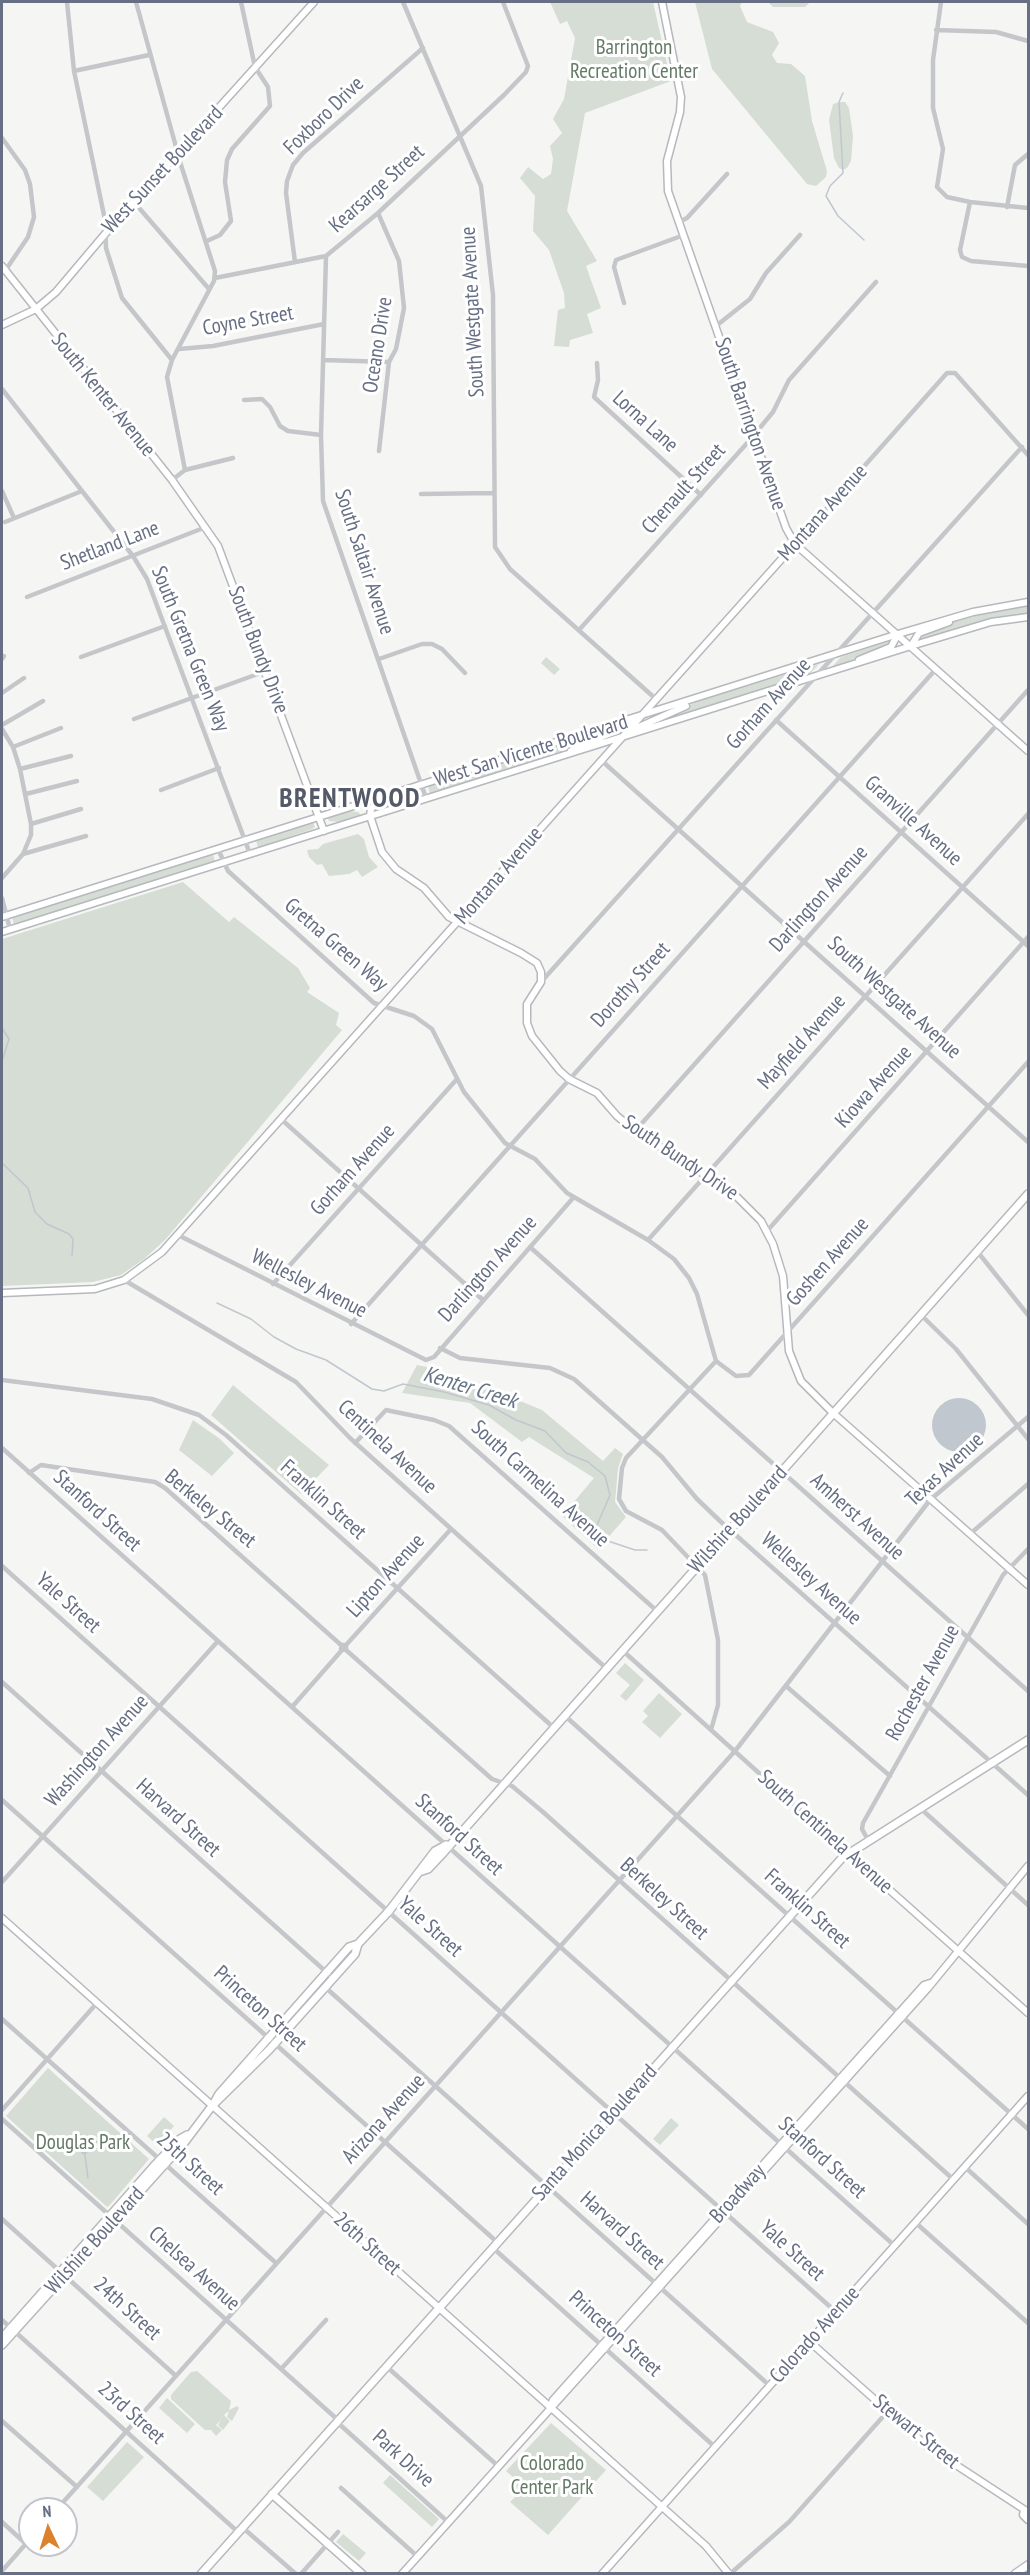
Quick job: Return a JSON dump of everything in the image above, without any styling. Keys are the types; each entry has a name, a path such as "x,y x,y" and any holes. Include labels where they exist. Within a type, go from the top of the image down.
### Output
{"main road":[{"name":"Wilshire Boulevard","path":"2,2345 12,2330 162,2161 184,2143 187,2135 212,2106 355,1954 358,1944 422,1871 428,1869 1029,1194"},
{"name":"Santa Monica Boulevard","path":"201,2574 546,2186 848,1852 1029,1740"},
{"name":"Wilshire Boulevard","path":"272,2041 326,1972 349,1947 358,1944"},
{"name":"Wilshire Boulevard","path":"2,2338 12,2330"},
{"path":"272,2494 362,2574"},
{"path":"1015,2574 1029,2565"}],"street":[{"path":"67,2 74,71 105,219 106,248 122,298 172,360"},
{"path":"136,2 149,55 207,241 215,278 172,360 167,377 167,389 185,470"},
{"path":"207,241 220,235 231,221 225,170 232,149 270,106 268,87 255,67 241,2"},
{"name":"West Sunset Boulevard","path":"2,324 36,309 56,292 105,234 314,2"},
{"name":"South Westgate Avenue","path":"404,2 481,182 491,274 494,543 501,558 657,700"},
{"name":"Kearsarge Street","path":"215,278 326,256 378,213 462,136 526,72 528,66 503,2"},
{"name":"South Barrington Avenue","path":"662,2 681,97 666,174 668,191 784,524 795,544 1029,751"},
{"path":"941,2 933,60 933,108 943,149 937,187 947,197 1007,207 1029,208"},
{"path":"936,30 996,33 1029,41"},
{"name":"Foxboro Drive","path":"295,262 286,193 287,181 293,165 303,153 423,48"},
{"path":"74,71 149,55"},
{"path":"2,138 25,170 30,184 34,218 28,237 3,270"},
{"path":"1007,207 1015,165 1029,154"},
{"path":"679,222 687,218 727,174"},
{"path":"134,202 209,289"},
{"path":"970,202 960,250 962,258 971,261 1029,266"},
{"name":"Oceano Drive","path":"378,213 394,246 404,290 402,327 389,362 380,451"},
{"path":"624,303 614,267 616,260 684,235"},
{"path":"716,326 750,299 765,273 800,235"},
{"name":"South Saltair Avenue","path":"326,256 321,435 323,501 426,798"},
{"name":"South Kenter Avenue","path":"3,270 172,480"},
{"name":"Chenault Street","path":"579,630 754,435 773,412 789,380 876,282"},
{"name":"Coyne Street","path":"178,349 213,345 324,324"},
{"path":"323,360 389,362"},
{"name":"Lorna Lane","path":"597,363 598,380 594,397 701,495"},
{"name":"Montana Avenue","path":"2,1293 78,1292 124,1280 146,1266 178,1235 951,372 1022,447"},
{"name":"South Gretna Green Way","path":"2,389 133,556 151,588 250,854"},
{"path":"244,400 262,399 270,407 280,426 288,431 321,435"},
{"path":"1022,447 1029,455"},
{"name":"Gorham Avenue","path":"541,982 837,654 872,611 1022,447"},
{"path":"172,480 185,470 233,458"},
{"name":"South Bundy Drive","path":"172,480 206,527 221,554 324,831"},
{"path":"2,491 14,518"},
{"path":"5,522 82,491"},
{"path":"421,494 494,493"},
{"name":"Shetland Lane","path":"27,597 206,527"},
{"name":"West San Vicente Boulevard","path":"4,917 898,634 957,617 1029,602"},
{"path":"911,646 920,633 957,617"},
{"name":"West San Vicente Boulevard","path":"2,932 976,626 1029,617"},
{"path":"81,657 165,626"},
{"path":"843,668 891,647 898,634"},
{"path":"379,659 422,644 432,644 442,649 465,673"},
{"name":"Dorothy Street","path":"351,1324 936,669"},
{"path":"134,719 266,671"},
{"path":"2,693 24,678"},
{"name":"Darlington Avenue","path":"635,1131 803,940 1029,690"},
{"path":"622,737 640,725 702,697"},
{"path":"2,878 23,854 31,835 31,824 20,769 13,747 2,727 43,701"},
{"path":"564,756 578,747 627,727 642,716"},
{"name":"Granville Avenue","path":"776,720 1026,944"},
{"path":"13,747 61,728"},
{"path":"20,769 71,756"},
{"name":"South Westgate Avenue","path":"602,761 1029,1142"},
{"path":"161,790 219,768"},
{"path":"26,794 77,781"},
{"path":"381,799 371,809 370,816 376,839 388,860 424,888 440,909 458,922 530,958 541,972 541,982"},
{"path":"353,808 370,816"},
{"path":"31,824 81,809"},
{"name":"Mayfield Avenue","path":"648,1240 1029,814"},
{"path":"23,854 86,836"},
{"name":"Gretna Green Way","path":"218,849 228,871 374,1003 414,1016 432,1029 457,1078 482,1115 510,1146 535,1159 557,1185 573,1198 648,1240 674,1259 689,1278 707,1323 716,1361"},
{"path":"2,898 4,917 10,929"},
{"name":"Kiowa Avenue","path":"767,1231 1026,944 1029,937"},
{"name":"South Bundy Drive","path":"541,982 527,1004 527,1023 532,1035 569,1079 597,1093 617,1116 635,1131 706,1174 744,1202 767,1231 785,1286 789,1351 796,1373 833,1413 1029,1585"},
{"name":"Goshen Avenue","path":"716,1361 736,1377 746,1377 1029,1062"},
{"name":"Gorham Avenue","path":"273,1284 457,1078"},
{"path":"281,1119 483,1300"},
{"name":"Darlington Avenue","path":"426,1360 434,1357 573,1198"},
{"name":"Wellesley Avenue","path":"178,1235 426,1360"},
{"name":"Amherst Avenue","path":"531,1247 1029,1691"},
{"path":"977,1251 1029,1315"},
{"name":"Centinela Avenue","path":"124,1280 296,1382 355,1443 606,1668"},
{"path":"921,1315 947,1339 1029,1439"},
{"name":"Wellesley Avenue","path":"440,1348 460,1358 542,1366 574,1379 663,1457 697,1499 729,1530 1029,1795"},
{"path":"711,1730 718,1705 718,1640 705,1575 698,1565 662,1530 630,1514 620,1503 623,1464 688,1388 716,1361"},
{"name":"Franklin Street","path":"2,1380 163,1401 199,1416 226,1435 553,1727"},
{"name":"South Carmelina Avenue","path":"355,1443 386,1410 434,1420 461,1434 657,1611"},
{"name":"Texas Avenue","path":"735,1751 930,1500 1029,1417"},
{"name":"Stanford Street","path":"2,1448 895,2246"},
{"name":"Berkeley Street","path":"29,1473 41,1465 155,1482 165,1488 492,1779 512,1786 954,2180"},
{"path":"970,1534 1029,1484"},
{"name":"Lipton Avenue","path":"292,1707 451,1529"},
{"name":"Rochester Avenue","path":"868,1840 863,1831 863,1823 1008,1567 1029,1550"},
{"name":"Yale Street","path":"2,1566 836,2312"},
{"name":"Washington Avenue","path":"2,1882 218,1641"},
{"name":"South Centinela Avenue","path":"622,1650 1029,2013"},
{"name":"Harvard Street","path":"2,1682 333,1978"},
{"path":"786,1686 890,1776"},
{"name":"Franklin Street","path":"564,1715 1029,2128"},
{"name":"Arizona Avenue","path":"68,2497 735,1751"},
{"name":"Princeton Street","path":"2,1800 385,2142 604,2347 716,2447"},
{"path":"920,1808 1029,1905"},
{"name":"Broadway","path":"402,2574 930,1983 1029,1866"},
{"name":"26th Street","path":"2,1918 706,2546 730,2574"},
{"name":"Harvard Street","path":"318,1982 770,2386"},
{"path":"2,2110 97,2003"},
{"name":"25th Street","path":"2,2019 276,2263"},
{"name":"Colorado Avenue","path":"602,2574 1029,2096"},
{"name":"Chelsea Avenue","path":"2,2118 282,2368 338,2421"},
{"path":"965,2167 1029,2224"},
{"name":"24th Street","path":"2,2219 176,2376"},
{"path":"916,2223 1028,2323"},
{"name":"23rd Street","path":"2,2320 127,2432 296,2574"},
{"path":"282,2368 326,2320"},
{"name":"Stewart Street","path":"810,2342 939,2455 1026,2511"},
{"path":"386,2366 498,2466"},
{"path":"730,2574 789,2522 888,2411"},
{"path":"2,2421 77,2487"},
{"name":"Park Drive","path":"338,2421 448,2522"},
{"path":"341,2488 417,2556"},
{"path":"1026,2511 1023,2515 1029,2520"},
{"path":"2,2522 18,2534"},
{"path":"301,2574 338,2532"},
{"path":"2,2571 18,2553"}],"green space":[{"name":"Barrington Recreation Center","path":"550,2 653,2 671,81 585,113 567,211 597,261 586,266 601,308 587,314 593,333 570,340 569,347 554,346 558,310 565,308 564,293 549,250 533,231 535,196 520,178 528,167 543,179 551,174 553,159 550,146 562,133 553,119 564,99 575,38 567,21 560,24"},
{"path":"695,2 742,2 740,6 747,22 773,32 779,43 772,55 777,63 791,64 805,76 812,121 827,171 826,177 816,186 807,184 712,69"},
{"path":"768,2 810,2 805,7 773,7"},
{"path":"845,102 849,108 853,136 851,161 843,170 839,168 834,158 829,120 833,104"},
{"path":"1028,605 1028,613 990,620 917,641 918,636 960,619"},
{"path":"893,640 891,645 831,668 841,657"},
{"path":"546,657 560,669 554,675 541,663"},
{"path":"819,664 809,675 643,727 701,700"},
{"path":"620,726 563,752 430,794 428,786"},
{"path":"417,790 420,797 376,811 378,805"},
{"path":"350,811 358,812 362,816 340,822 329,821 328,818"},
{"path":"313,822 315,827 312,829 258,848 256,840"},
{"path":"358,834 364,839 369,857 378,867 362,877 357,870 349,874 329,876 322,864 317,865 309,857 307,850 318,849 323,844"},
{"path":"213,854 215,862 14,925 12,917"},
{"path":"183,882 229,922 234,917 298,968 310,988 307,992 339,1013 336,1025 342,1030 165,1240 144,1259 121,1275 93,1282 2,1286 2,939"},
{"path":"417,1365 427,1367 427,1380 496,1391 542,1410 603,1461 615,1448 623,1454 618,1468 615,1502 626,1517 598,1549 562,1516 594,1478 529,1437 522,1442 470,1403 402,1393"},
{"path":"233,1385 329,1465 301,1494 211,1415"},
{"path":"193,1420 220,1439 234,1453 212,1476 179,1450"},
{"path":"625,1663 644,1680 626,1701 620,1696 630,1685 616,1673"},
{"path":"659,1693 682,1714 660,1738 642,1722 648,1716 643,1711"},
{"name":"Douglas Park","path":"48,2068 149,2159 107,2207 6,2116"},
{"path":"164,2117 174,2126 157,2145 147,2136"},
{"path":"671,2118 679,2125 660,2145 653,2139"},
{"path":"197,2371 231,2401 229,2410 237,2406 239,2408 232,2421 227,2417 229,2411 224,2415 230,2421 223,2430 218,2425 221,2420 216,2425 222,2430 216,2436 211,2430 205,2430 171,2399 171,2395 191,2372"},
{"path":"167,2398 195,2424 187,2433 159,2408"},
{"name":"Colorado Center Park","path":"551,2423 606,2470 548,2535 510,2502 516,2496 515,2479 506,2471"},
{"path":"127,2442 144,2457 103,2501 87,2487"},
{"path":"390,2475 439,2519 432,2527 383,2483"},
{"path":"343,2534 366,2553 359,2561 336,2542"}],"shaded area":[{"path":"959,1398 969,1400 978,1406 984,1415 986,1425 984,1435 978,1444 969,1450 959,1452 949,1450 940,1444 934,1435 932,1425 934,1415 940,1406 949,1400"},
{"path":"78,2133 96,2142 85,2155 81,2153 82,2148 74,2144 74,2135"}],"waterway":[{"path":"843,93 839,102 843,173 830,186 826,196 838,216 864,240"},
{"name":"Kenter Creek","path":"2,1028 9,1039 2,1061"},
{"name":"Kenter Creek","path":"2,1163 28,1188 35,1212 47,1224 69,1234 73,1239 72,1256"},
{"name":"Kenter Creek","path":"217,1303 251,1319 274,1337 296,1349 326,1360 372,1389 384,1391 403,1384 444,1392 489,1405 516,1420 545,1431 566,1453 588,1462 605,1476 610,1495 597,1525 599,1538 635,1550 647,1550"},
{"path":"96,2142 101,2140 123,2145"},
{"path":"85,2155 88,2178"}],"district":[{"name":"BRENTWOOD","path":"350,799"}]}
